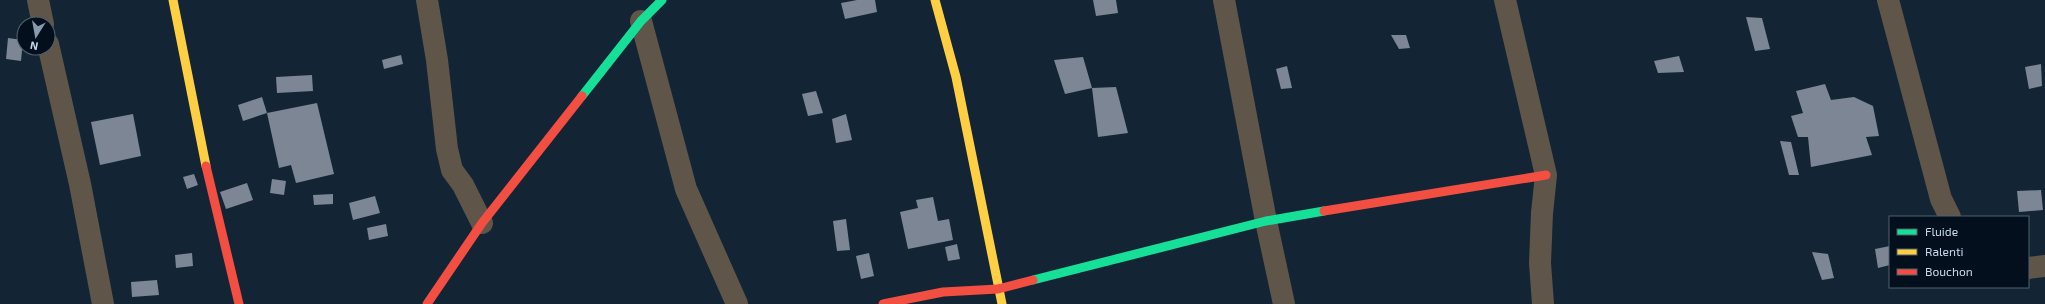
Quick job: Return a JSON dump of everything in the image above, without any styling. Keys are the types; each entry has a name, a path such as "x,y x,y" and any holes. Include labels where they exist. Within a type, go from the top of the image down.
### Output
{"street":[{"path":"38,0 41,16"},
{"path":"172,0 213,200 239,304"},
{"path":"427,0 437,60 446,148 452,170 463,185 482,223"},
{"path":"427,304 482,223 641,21 662,0"},
{"path":"935,0 956,77 1002,304"},
{"path":"1224,0 1266,221 1284,304"},
{"path":"1505,0 1546,175 1540,263 1543,304"},
{"path":"1888,0 1941,199 1950,216"},
{"path":"641,21 686,189 736,304"},
{"path":"51,56 80,184 103,304"},
{"path":"883,304 943,292 998,289 1266,221 1546,175"},
{"path":"2029,268 2045,266"}],"building":[{"path":"857,0 875,0 877,12 845,19 841,3"},
{"path":"1093,0 1116,0 1118,13 1096,16"},
{"path":"1746,17 1762,18 1770,49 1755,51"},
{"path":"1391,35 1406,35 1410,48 1399,49"},
{"path":"8,38 16,39 16,56 21,56 21,61 6,59"},
{"path":"401,55 403,64 384,69 382,60"},
{"path":"1679,56 1684,72 1658,73 1654,61"},
{"path":"1083,57 1092,88 1065,94 1054,60"},
{"path":"2041,64 2042,86 2029,89 2025,67"},
{"path":"1287,66 1292,88 1281,89 1276,69"},
{"path":"312,75 313,91 277,93 276,77"},
{"path":"1825,84 1831,100 1854,97 1873,106 1879,136 1866,137 1872,155 1811,167 1808,137 1798,137 1791,116 1803,113 1796,91"},
{"path":"1116,87 1128,133 1098,137 1092,88"},
{"path":"816,91 823,113 808,116 802,94"},
{"path":"262,97 267,113 243,121 238,105"},
{"path":"317,103 334,174 296,183 291,165 279,168 267,113"},
{"path":"133,114 141,156 100,165 91,122"},
{"path":"846,114 852,140 836,143 832,119"},
{"path":"1780,141 1791,142 1799,175 1789,175"},
{"path":"194,174 198,185 187,189 183,177"},
{"path":"272,179 286,181 284,195 270,193"},
{"path":"247,183 253,200 226,209 220,192"},
{"path":"2041,190 2043,210 2019,212 2017,191"},
{"path":"333,194 333,204 314,205 313,195"},
{"path":"375,196 380,213 353,220 349,203"},
{"path":"933,197 938,221 949,219 953,240 908,249 900,212 918,208 916,200"},
{"path":"846,219 850,250 837,251 833,221"},
{"path":"386,224 388,236 369,240 367,228"},
{"path":"957,244 960,259 948,261 945,247"},
{"path":"1889,246 1889,265 1878,268 1875,249"},
{"path":"1812,252 1828,254 1834,278 1822,280"},
{"path":"192,253 193,266 176,268 175,255"},
{"path":"869,253 874,276 861,279 856,256"},
{"path":"157,280 159,295 132,297 131,282"}],"traffic: fast":[{"path":"582,96 641,21 662,0"},
{"path":"1033,280 1266,221 1324,211"}],"traffic: slow":[{"path":"173,0 206,166"},
{"path":"935,0 956,77 1002,304"}],"traffic: jam":[{"path":"427,304 482,223 582,96"},
{"path":"206,166 239,304"},
{"path":"1324,211 1546,175"},
{"path":"883,304 943,292 998,289 1033,280"}]}
